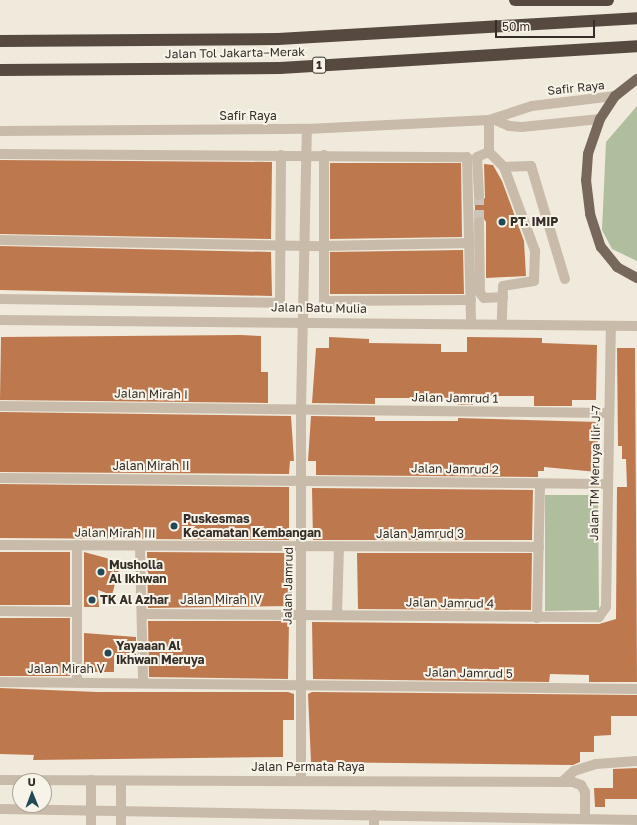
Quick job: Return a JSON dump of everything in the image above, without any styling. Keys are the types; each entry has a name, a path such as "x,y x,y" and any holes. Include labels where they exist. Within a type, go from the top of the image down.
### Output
{"highway":[{"path":"515,0 608,0"},
{"name":"Jalan Tol Jakarta–Merak","path":"0,41 278,39 637,18"},
{"name":"Jalan Tol Jakarta–Merak","path":"0,70 280,68 637,46"}],"main road":[{"path":"637,79 615,96 600,119 587,163 590,214 604,253 617,267 637,278"}],"street":[{"name":"Safir Raya","path":"492,120 511,110 615,96"},
{"name":"Safir Raya","path":"0,131 307,129 492,120 509,126 522,127 600,119"},
{"path":"489,152 492,120"},
{"name":"Jalan Jamrud","path":"301,780 301,409 307,129"},
{"path":"489,152 504,167 533,245 535,277 531,283 505,284 502,324"},
{"path":"478,195 477,157 489,152"},
{"path":"0,154 467,157 472,300 471,323"},
{"path":"0,299 271,305 280,300 281,155"},
{"path":"324,155 322,246 324,301 472,300"},
{"path":"504,167 532,166 564,279"},
{"path":"479,222 480,293 484,298 503,297"},
{"path":"0,240 280,244 322,246 470,243"},
{"name":"Jalan Batu Mulia","path":"0,320 303,320 637,326"},
{"name":"Jalan TM Meruya Ilir J-7","path":"599,617 606,607 611,326"},
{"name":"Jalan Mirah I","path":"0,406 301,409"},
{"name":"Jalan Jamrud 1","path":"301,409 609,413"},
{"name":"Jalan Mirah II","path":"0,478 302,480"},
{"name":"Jalan Jamrud 2","path":"302,480 608,484"},
{"path":"537,618 540,484"},
{"name":"Jalan Mirah III","path":"0,545 302,548"},
{"path":"77,545 77,683"},
{"path":"140,547 144,682"},
{"name":"Jalan Jamrud 3","path":"302,548 539,547"},
{"path":"337,614 338,548"},
{"path":"0,611 77,612"},
{"name":"Jalan Jamrud 4","path":"300,613 537,618 599,617"},
{"name":"Jalan Mirah IV","path":"143,614 300,613"},
{"name":"Jalan Mirah V","path":"0,682 300,683"},
{"name":"Jalan Jamrud 5","path":"300,683 637,688"},
{"path":"562,782 574,771 596,764 637,761"},
{"name":"Jalan Permata Raya","path":"0,780 562,782 581,785 585,818"},
{"path":"91,780 91,825"},
{"path":"121,781 121,825"},
{"path":"0,809 91,813 374,820 530,821 585,818 609,822 637,820"}],"green space":[{"path":"637,106 637,261 612,249 602,230 606,142"},
{"path":"545,495 598,495 599,610 545,611"}],"building":[{"path":"0,160 272,162 271,239 0,234"},
{"path":"330,163 461,163 462,237 330,239"},
{"name":"PT. IMIP","path":"484,164 493,165 502,181 524,241 526,276 486,278 486,222 482,216 475,217 475,199 480,201 485,198"},
{"path":"0,246 271,252 272,296 0,290"},
{"path":"463,250 464,294 330,294 330,252"},
{"path":"261,336 261,372 268,372 268,403 0,400 1,337"},
{"path":"329,337 369,339 369,343 441,344 441,352 467,352 467,337 542,338 542,343 597,345 596,400 572,400 572,406 534,406 534,396 473,396 473,405 458,405 458,398 375,398 375,404 312,403 316,348 329,348"},
{"path":"617,348 635,348 637,682 589,682 589,675 550,674 549,682 313,679 312,622 599,624 616,619 617,487 627,487 626,459 622,459 622,446 618,446"},
{"path":"0,412 291,416 294,461 290,461 289,474 0,472"},
{"path":"311,416 375,417 375,421 458,421 458,418 598,422 597,472 544,467 544,471 538,471 538,477 316,475 316,461 308,461"},
{"path":"0,484 289,487 289,540 0,538"},
{"path":"312,488 533,490 532,540 313,540"},
{"path":"0,552 70,552 70,605 0,605"},
{"name":"Musholla Al Ikhwan","path":"84,552 121,562 112,595 98,590 99,607 84,607"},
{"path":"147,552 291,553 292,606 148,608"},
{"path":"357,553 532,553 531,610 358,609"},
{"path":"0,618 70,618 70,676 0,676"},
{"path":"148,621 289,621 288,679 149,677"},
{"name":"Yayaaan Al Ikhwan Meruya","path":"84,633 136,637 136,655 114,655 114,672 84,672"},
{"path":"0,688 97,692 288,692 294,694 294,720 283,720 283,757 33,760 34,755 0,754"},
{"path":"312,692 637,695 637,716 611,716 611,735 594,736 594,752 580,752 580,762 573,765 311,762 308,694"},
{"path":"637,768 637,799 605,799 605,807 595,807 594,788 613,788 613,769"}],"tunnel":[{"path":"479,195 479,222"}],"place":[{"name":"PT. IMIP","path":"502,222"},
{"name":"Puskesmas Kecamatan Kembangan","path":"174,526"},
{"name":"Musholla Al Ikhwan","path":"101,572"},
{"name":"TK Al Azhar","path":"92,600"},
{"name":"Yayaaan Al Ikhwan Meruya","path":"108,653"}]}
